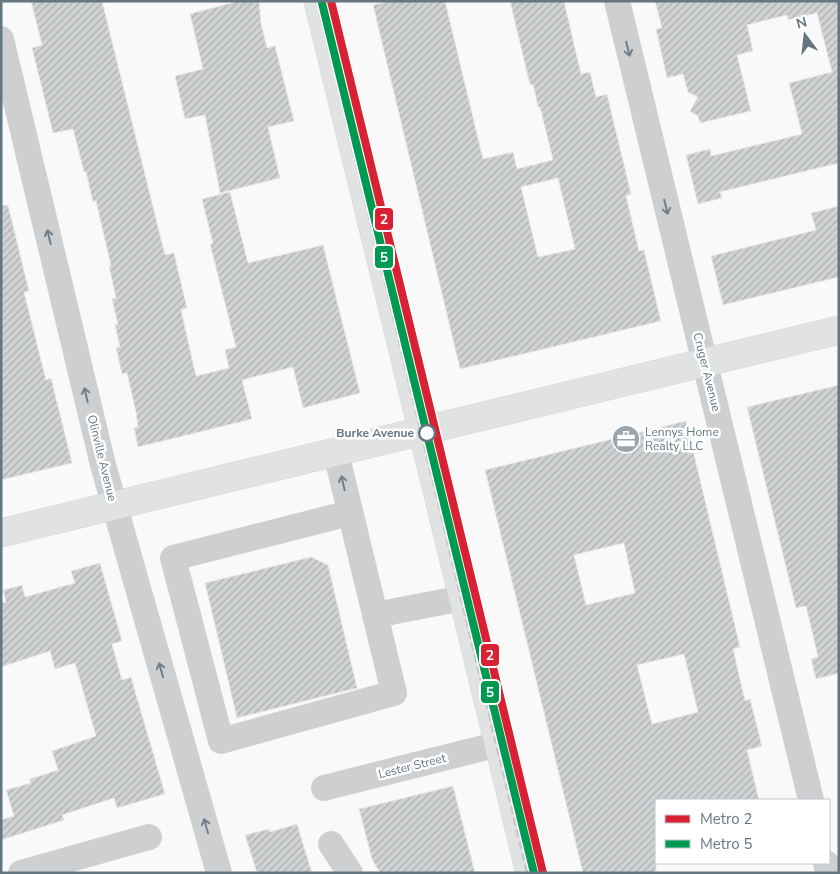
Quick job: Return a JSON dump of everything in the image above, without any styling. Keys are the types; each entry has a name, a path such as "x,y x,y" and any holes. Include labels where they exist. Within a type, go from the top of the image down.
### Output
{"main road":[{"path":"318,1 530,873"},
{"path":"1,533 839,330"}],"street":[{"name":"Cruger Avenue","path":"617,1 811,799"},
{"name":"Olinville Avenue","path":"1,39 114,506 219,873"},
{"path":"336,453 394,694 221,741 173,558 350,513"},
{"path":"375,615 463,598"},
{"name":"Lester Street","path":"324,788 499,744"},
{"path":"20,873 149,837"},
{"path":"331,844 350,873"}],"building":[{"path":"31,1 102,1 165,255 174,253 187,308 181,310 196,376 229,368 225,350 236,347 210,244 213,244 202,199 230,192 248,263 323,245 360,393 303,408 293,367 242,380 252,419 138,447 134,428 138,427 136,412 127,373 122,374 116,348 120,347 115,325 118,325 112,299 116,298 109,266 111,266 96,201 93,202 73,129 53,133 32,48 42,45"},
{"path":"239,1 259,1 261,23 267,48 275,46 294,121 268,127 280,178 220,193 205,115 185,119 175,76 203,69 190,14"},
{"path":"389,1 445,1 483,159 513,152 517,169 553,160 533,84 530,85 510,1 564,1 581,74 590,72 596,97 607,94 631,194 626,196 639,251 644,250 661,321 460,369 373,5","holes":["558,178 575,249 538,257 521,187"]},
{"path":"655,1 839,1 839,163 720,192 722,198 698,204 686,155 710,149 711,156 802,134 789,83 832,72 817,13 788,20 787,15 747,25 753,51 737,55 751,111 700,123 698,116 690,111 698,97 688,92 683,74 667,78 656,29 662,28"},
{"path":"8,205 29,291 24,292 46,380 51,378 72,463 1,480 1,206"},
{"path":"839,206 839,277 723,305 711,256 816,230 811,213"},
{"path":"839,385 839,673 816,679 811,659 818,657 806,606 796,608 747,407"},
{"path":"686,421 740,647 733,649 745,701 750,699 762,746 747,750 759,799 655,799 656,873 583,873 485,470","holes":["624,543 635,593 586,605 574,555","684,654 698,712 652,724 637,665"]},
{"path":"311,557 328,565 357,688 237,718 205,583"},
{"path":"100,563 122,641 112,644 122,680 131,677 165,794 117,808 114,798 62,815 64,820 1,840 1,820 14,816 6,790 31,783 30,779 58,770 52,751 96,736 75,663 55,669 50,651 1,667 1,604 6,602 3,590 22,585 25,597 75,583 71,571"},
{"path":"453,786 475,873 380,873 372,859 359,809"},
{"path":"297,824 312,873 257,873 245,835 269,829 270,832"}],"railway":[{"path":"318,1 528,873"}],"metro line":[{"name":"2","path":"331,1 543,873"},
{"name":"5","path":"322,3 534,873"}],"place":[{"name":"Burke Avenue","path":"427,433"},
{"name":"Lennys Home Realty LLC","path":"626,439"}]}
